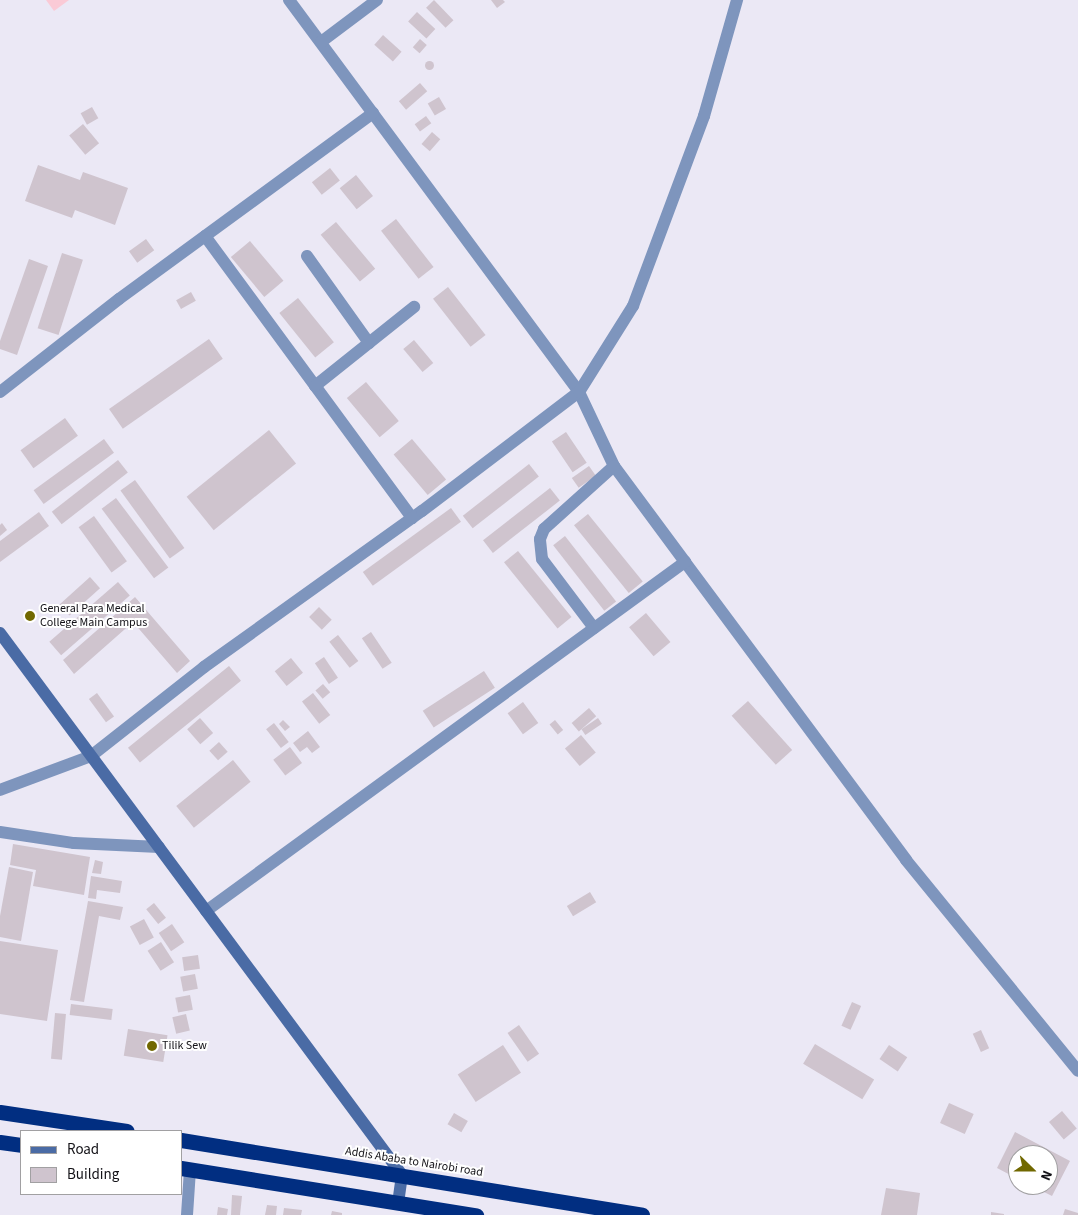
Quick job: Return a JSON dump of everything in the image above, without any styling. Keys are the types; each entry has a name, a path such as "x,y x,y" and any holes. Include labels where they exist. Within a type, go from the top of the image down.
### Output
{"highway":[{"path":"0,1112 120,1130"},
{"name":"Addis Ababa to Nairobi road","path":"182,1140 641,1215"},
{"path":"0,1142 20,1145"},
{"path":"186,1169 476,1215"}],"main road":[{"path":"0,633 402,1175 398,1203"}],"street":[{"path":"289,0 579,392 614,466 906,860 1078,1071"},
{"path":"321,42 377,0"},
{"path":"0,790 91,756 242,638 412,518 579,392 634,306 704,116 737,0"},
{"path":"0,392 205,236 373,113"},
{"path":"205,236 412,518"},
{"path":"307,256 369,343"},
{"path":"315,386 414,307"},
{"path":"594,628 542,559 540,539 544,530 614,466"},
{"path":"206,911 685,562"},
{"path":"0,832 74,843 159,847"},
{"path":"186,1169 187,1215"}],"shaded area":[{"path":"46,0 69,0 54,11"}],"building":[{"path":"434,0 453,20 446,28 426,8"},
{"path":"491,0 503,0 505,2 497,8"},
{"path":"417,12 435,29 426,39 408,22"},
{"path":"383,35 402,52 393,61 374,45"},
{"path":"420,39 427,45 420,53 413,47"},
{"path":"429,61 433,65 429,69 425,65"},
{"path":"420,83 427,91 406,110 399,101"},
{"path":"439,97 446,109 435,116 428,104"},
{"path":"92,107 98,118 87,125 81,113"},
{"path":"426,116 431,123 420,132 415,124"},
{"path":"83,124 99,143 85,155 69,136"},
{"path":"432,132 440,139 430,151 422,144"},
{"path":"38,165 80,180 83,172 128,188 115,225 75,210 72,218 25,201"},
{"path":"330,168 340,181 322,195 312,182"},
{"path":"356,175 373,196 357,209 340,188"},
{"path":"396,219 434,267 419,279 381,231"},
{"path":"336,222 375,269 360,282 321,235"},
{"path":"146,239 154,250 137,263 129,251"},
{"path":"250,241 283,281 264,297 231,257"},
{"path":"62,253 83,260 59,335 38,328"},
{"path":"29,259 48,266 17,355 0,349 0,341"},
{"path":"448,287 486,335 471,347 433,299"},
{"path":"191,292 196,301 181,309 176,300"},
{"path":"298,298 334,342 315,357 279,313"},
{"path":"209,339 223,359 123,429 109,409"},
{"path":"414,340 433,363 423,372 403,349"},
{"path":"366,382 399,421 380,437 347,398"},
{"path":"65,418 78,436 33,468 21,450"},
{"path":"269,430 296,463 214,530 187,497"},
{"path":"566,432 587,463 573,472 552,442"},
{"path":"104,439 114,453 44,504 34,490"},
{"path":"412,439 446,480 428,495 394,454"},
{"path":"118,460 128,473 62,524 52,512"},
{"path":"529,464 539,477 473,528 463,516"},
{"path":"589,466 596,476 579,488 572,478"},
{"path":"135,480 184,548 170,559 120,491"},
{"path":"550,488 560,501 493,553 483,540"},
{"path":"116,498 168,567 154,578 102,509"},
{"path":"451,508 461,522 373,586 363,572"},
{"path":"39,512 49,526 0,562 0,541"},
{"path":"588,514 643,582 629,593 574,525"},
{"path":"94,516 127,561 112,572 79,527"},
{"path":"2,523 7,530 0,536 0,525"},
{"path":"565,536 616,601 604,611 553,545"},
{"path":"518,551 571,617 558,628 504,562"},
{"path":"90,577 100,588 70,616 60,604"},
{"path":"118,582 130,596 61,655 49,642"},
{"path":"135,597 190,661 177,673 133,622 74,674 63,660"},
{"path":"319,607 332,620 322,630 309,617"},
{"path":"646,613 670,642 654,656 629,627"},
{"path":"371,632 392,663 383,669 362,638"},
{"path":"338,635 358,661 350,668 329,642"},
{"path":"324,657 338,678 329,684 315,663"},
{"path":"291,658 303,673 287,686 275,671"},
{"path":"229,666 241,681 140,763 128,748"},
{"path":"484,671 495,688 434,728 423,711"},
{"path":"323,684 330,692 323,699 315,691"},
{"path":"97,693 114,716 106,722 89,699"},
{"path":"313,693 330,715 319,724 302,702"},
{"path":"748,701 792,750 776,765 732,716"},
{"path":"523,702 538,723 523,734 508,713"},
{"path":"589,708 596,716 579,731 572,723"},
{"path":"200,718 213,733 200,744 187,729"},
{"path":"598,718 602,724 585,735 581,729"},
{"path":"283,720 290,727 285,731 279,724"},
{"path":"555,720 563,730 558,735 550,724"},
{"path":"274,723 289,742 281,748 266,729"},
{"path":"308,731 320,747 312,753 307,747 300,752 293,743"},
{"path":"581,735 596,753 580,766 565,748"},
{"path":"219,742 228,752 218,760 209,751"},
{"path":"290,747 302,763 285,776 273,760"},
{"path":"233,760 251,782 194,828 176,806"},
{"path":"13,844 90,857 84,895 33,886 36,870 10,865"},
{"path":"95,860 103,862 101,874 92,873"},
{"path":"9,867 33,872 21,941 0,937 0,916"},
{"path":"91,876 122,881 120,893 97,890 96,899 88,898"},
{"path":"590,892 596,902 573,916 567,906"},
{"path":"88,901 123,907 120,920 99,916 84,1002 70,1000"},
{"path":"154,903 166,918 158,924 146,909"},
{"path":"144,919 154,938 140,945 130,927"},
{"path":"172,924 184,942 171,951 159,933"},
{"path":"0,941 58,950 47,1021 0,1014"},
{"path":"161,942 174,962 161,971 148,951"},
{"path":"198,955 200,969 184,971 182,957"},
{"path":"195,974 198,989 183,992 180,977"},
{"path":"190,995 193,1010 178,1013 175,998"},
{"path":"852,1002 861,1006 851,1030 841,1026"},
{"path":"71,1004 113,1009 111,1020 70,1015"},
{"path":"55,1013 66,1014 62,1060 51,1059"},
{"path":"186,1014 190,1031 176,1034 172,1017"},
{"path":"519,1025 539,1054 528,1062 508,1033"},
{"path":"128,1029 168,1035 163,1062 124,1056"},
{"path":"981,1030 989,1048 981,1052 973,1034"},
{"path":"815,1044 874,1080 862,1099 803,1064"},
{"path":"503,1045 521,1073 476,1102 458,1074"},
{"path":"889,1045 907,1057 898,1071 879,1059"},
{"path":"949,1103 974,1114 965,1134 940,1123"},
{"path":"1062,1111 1077,1129 1064,1140 1049,1122"},
{"path":"454,1113 468,1121 461,1132 448,1124"},
{"path":"1015,1132 1040,1145 1008,1145"},
{"path":"1008,1146 1008,1174 997,1168"},
{"path":"1058,1155 1070,1161 1058,1184"},
{"path":"886,1188 920,1193 917,1215 881,1215"},
{"path":"232,1195 242,1196 240,1215 231,1215"},
{"path":"267,1205 277,1206 276,1215 265,1215"},
{"path":"218,1207 228,1209 227,1215 217,1215"},
{"path":"284,1208 302,1210 301,1215 283,1215"},
{"path":"1065,1209 1078,1213 1078,1215 1063,1215"},
{"path":"332,1211 342,1213 342,1215 331,1215"},
{"path":"991,1212 1004,1214 1004,1215 991,1215"}],"place":[{"name":"General Para Medical College Main Campus","path":"30,616"},
{"name":"Tilik Sew","path":"152,1046"}]}
